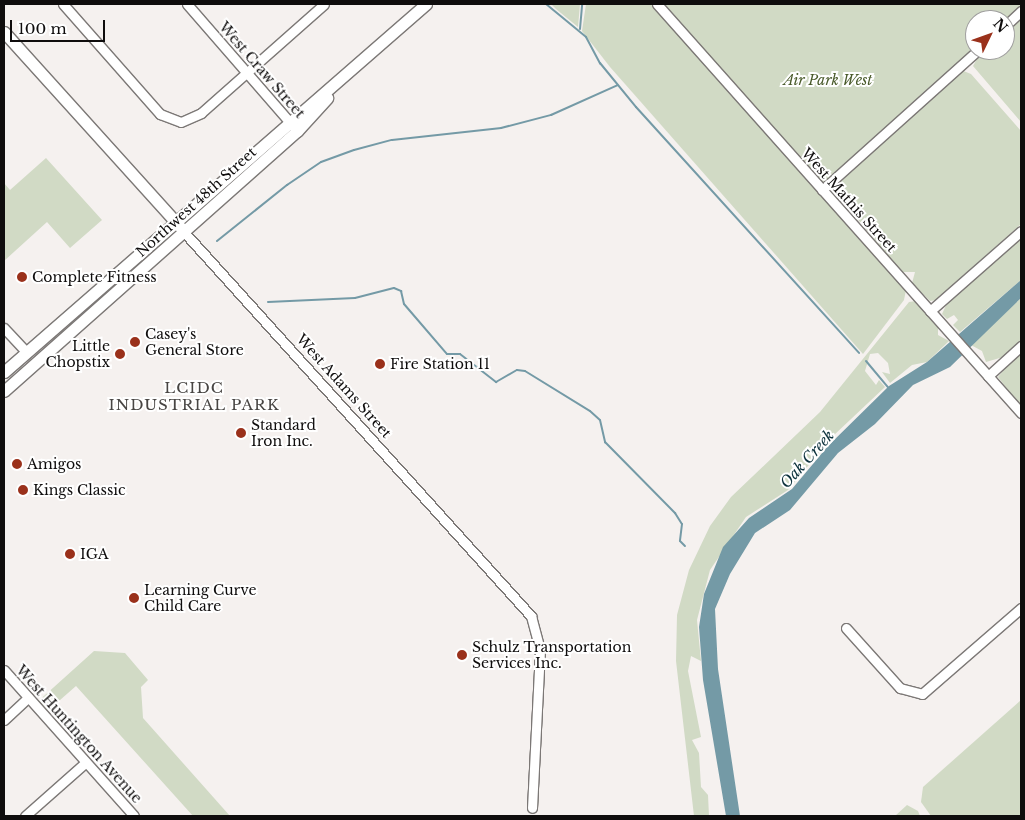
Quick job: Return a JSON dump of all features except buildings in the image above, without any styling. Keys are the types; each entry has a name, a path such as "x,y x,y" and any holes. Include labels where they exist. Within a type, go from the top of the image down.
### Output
{"main road":[{"name":"Northwest 48th Street","path":"4,391 184,232 355,67 426,4"},
{"name":"West Adams Street","path":"4,32 184,232"},
{"name":"Northwest 48th Street","path":"4,372 176,222 293,127"},
{"path":"4,379 26,359 26,352"}],"street":[{"path":"63,4 160,114 181,122 201,113 324,4"},
{"name":"West Craw Street","path":"187,4 293,127"},
{"name":"West Mathis Street","path":"656,4 1021,413"},
{"path":"822,190 967,60"},
{"path":"930,311 1021,231"},
{"name":"West Adams Street","path":"184,232 531,616 540,650 532,808"},
{"path":"4,328 26,352"},
{"path":"988,376 1021,346"},
{"path":"846,628 900,688 914,695 929,690 1021,608"},
{"name":"West Huntington Avenue","path":"4,670 134,816"},
{"path":"4,720 28,698"},
{"path":"25,816 86,762"}],"green space":[{"path":"551,4 580,4 578,27 556,9"},
{"path":"586,4 652,4 906,290 904,300 863,354 610,67 582,31"},
{"name":"Air Park West","path":"657,4 1021,4 1021,11 1015,17 1015,10 965,10 965,59 822,190"},
{"path":"1021,15 1021,122 973,66 976,60 1015,60 1015,21"},
{"path":"961,70 971,74 1021,131 1021,224 936,300 930,301 912,283 915,272 901,272 833,189"},
{"path":"46,158 102,220 70,248 47,222 4,261 4,183 10,190"},
{"path":"1021,234 1021,280 960,332 953,325 958,320 954,315 947,319 942,314 949,299"},
{"path":"1021,298 1021,340 1003,357 986,362 982,351 971,345"},
{"path":"916,301 938,326 938,335 949,341 927,362 912,365 890,383 882,372 890,374 888,363 878,353 870,354 865,371 876,385 879,380 885,387 833,436 788,490 746,517 710,570 697,620 701,661 691,656 688,671 701,737 692,740 699,753 701,787 708,795 709,816 694,816 676,661 677,615 689,570 710,526 731,497 820,412 909,302"},
{"path":"1021,349 1021,407 998,377"},
{"path":"94,651 125,653 148,680 141,687 143,718 230,816 193,816 76,686 43,715 34,705"},
{"path":"1021,700 1021,816 931,816 921,802 923,787"},
{"path":"907,805 918,811 920,816 895,816"}],"water":[{"name":"Oak Creek","path":"1021,280 1021,298 950,367 913,385 875,424 838,453 790,510 755,533 730,574 715,609 718,669 740,816 726,816 703,680 699,627 704,594 723,547 749,518 792,489 828,446 889,386 927,362"}],"waterway":[{"path":"546,4 586,37 600,63 636,107 859,353"},
{"path":"580,29 582,4"},
{"path":"217,241 287,185 321,162 354,150 392,140 501,128 551,115 618,85"},
{"path":"268,302 355,298 394,288 401,291 404,304 447,354 460,354 496,382 517,370 525,371 590,411 600,420 605,442 675,513 682,524 680,541 685,546"},
{"path":"866,361 889,388"}],"place":[{"name":"Complete Fitness","path":"22,277"},
{"name":"Casey's General Store","path":"135,342"},
{"name":"Little Chopstix","path":"120,354"},
{"name":"Fire Station 11","path":"380,364"},
{"name":"Standard Iron Inc.","path":"241,433"},
{"name":"Amigos","path":"17,464"},
{"name":"Kings Classic","path":"23,490"},
{"name":"IGA","path":"70,554"},
{"name":"Learning Curve Child Care","path":"134,598"},
{"name":"Schulz Transportation Services Inc.","path":"462,655"}],"district":[{"name":"LCIDC INDUSTRIAL PARK","path":"194,396"}]}
